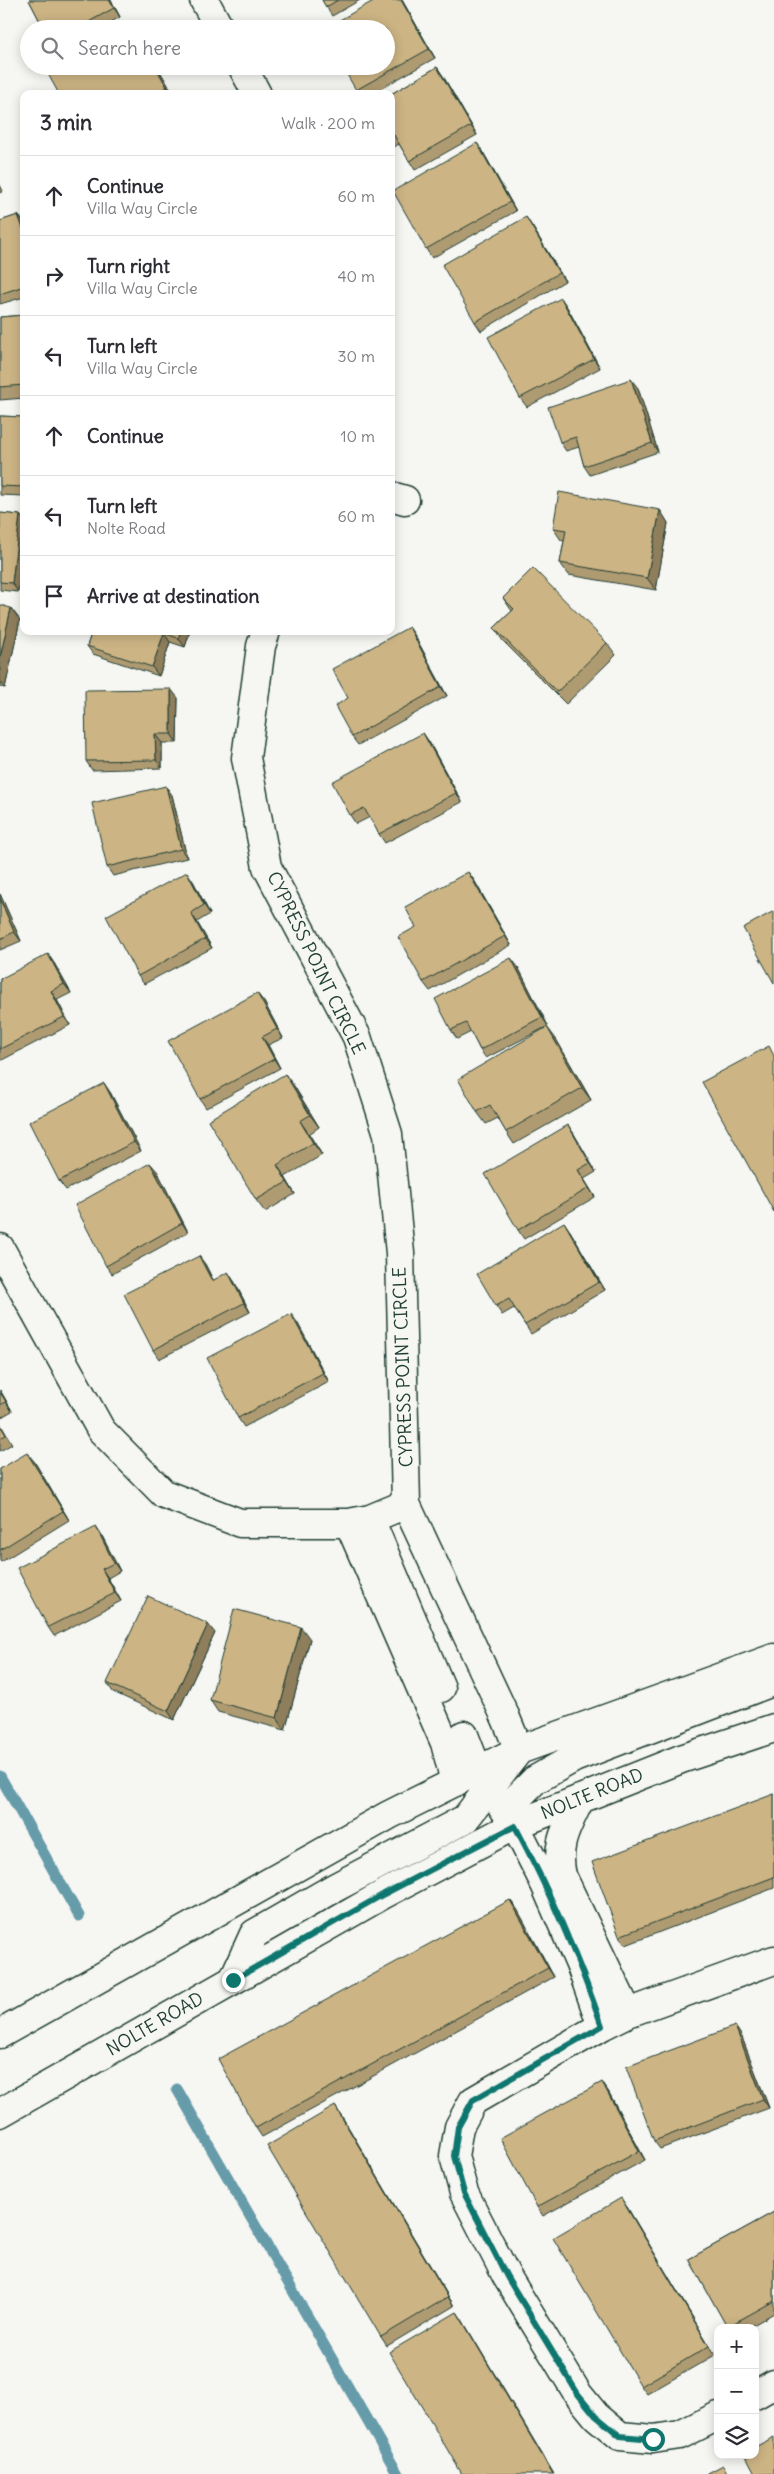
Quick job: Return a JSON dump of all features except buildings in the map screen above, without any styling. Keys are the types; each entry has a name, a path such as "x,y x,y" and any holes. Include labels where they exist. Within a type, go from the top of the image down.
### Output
{"street":[{"path":"204,0 215,20"},
{"path":"247,75 255,90"},
{"name":"CYPRESS POINT CIRCLE","path":"265,635 261,646 246,758 267,867 357,1037 388,1134 400,1253 406,1504 519,1750"},
{"path":"0,1248 101,1430 164,1494 240,1523 359,1521 406,1504"},
{"path":"233,1980 254,1934 336,1887 465,1819 474,1781 464,1735 455,1721 359,1521"},
{"path":"359,1521 442,1736 474,1781 515,1826 553,1879 628,2014"},
{"path":"0,2034 389,1815 474,1781 519,1750 774,1658"},
{"path":"515,1826 513,1802 535,1780 574,1758 767,1684 774,1676"},
{"name":"NOLTE ROAD","path":"0,2113 384,1894 515,1826 681,1759 774,1728"},
{"path":"580,1799 560,1843 559,1860 553,1879 602,2026"},
{"path":"714,2418 680,2435 653,2439 620,2436 596,2416 578,2394 507,2277 464,2193 454,2156 458,2127 473,2100 602,2026 628,2014 774,1960"},
{"path":"759,2393 774,2384"}],"waterway":[{"path":"0,1776 79,1916"},
{"path":"177,2089 398,2474"}],"route":[{"path":"233,1980 384,1894 515,1826 538,1868 582,1970 602,2026 473,2100 458,2127 454,2156 464,2193 507,2277 578,2394 596,2416 620,2436 653,2439"}]}
